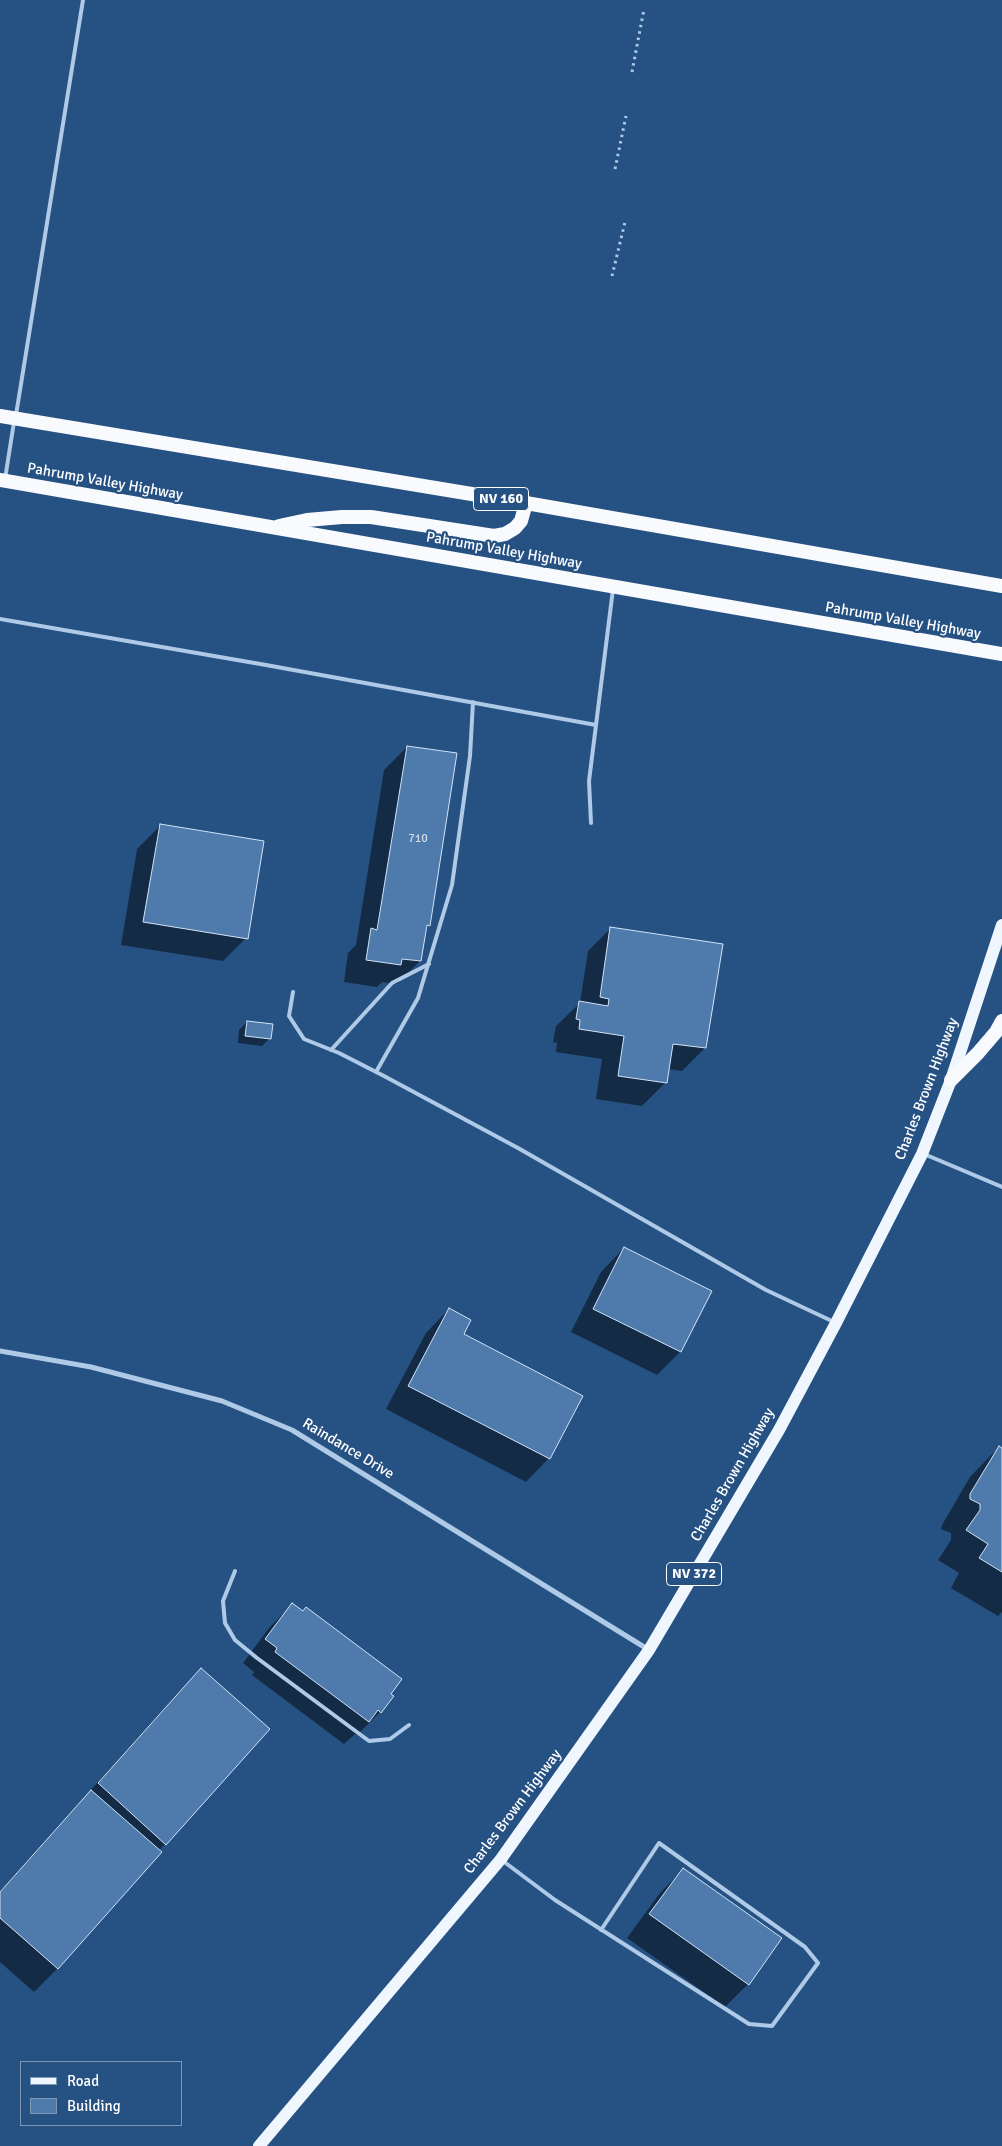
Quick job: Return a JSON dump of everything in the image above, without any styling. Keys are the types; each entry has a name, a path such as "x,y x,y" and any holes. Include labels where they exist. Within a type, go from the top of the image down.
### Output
{"highway":[{"name":"NV 160","path":"0,416 526,503 1002,586"},
{"name":"Pahrump Valley Highway","path":"2,480 1002,654"},
{"path":"271,527 307,520 371,517 494,536 505,534 515,528 521,521 526,503"},
{"path":"951,1080 978,1054 996,1032 1002,1021"}],"main road":[{"name":"Charles Brown Highway","path":"259,2146 501,1859 649,1650 779,1430 922,1154 951,1080 1002,925"}],"street":[{"name":"Raindance Drive","path":"0,1351 91,1367 222,1401 292,1430 649,1650"}],"lane":[{"path":"2,480 15,418 83,0"},
{"path":"591,822 589,781 613,587"},
{"path":"0,619 596,725"},
{"path":"376,1072 418,998 452,885 470,756 473,702"},
{"path":"331,1050 392,983 430,963"},
{"path":"292,992 289,1016 304,1039 376,1072 518,1148 766,1290 836,1323"},
{"path":"922,1154 1002,1187"},
{"path":"235,1571 223,1601 224,1623 235,1640 370,1741 390,1740 409,1725"},
{"path":"501,1859 555,1900 601,1930 749,2024 772,2026 818,1963 806,1947 659,1843 601,1930"}],"path":[{"path":"632,72 644,9"},
{"path":"616,169 626,116"},
{"path":"612,276 625,222"}],"building":[{"path":"407,746 457,753 430,926 427,925 421,961 402,959 401,965 366,960 371,928 377,930"},
{"path":"160,824 264,841 248,939 143,922"},
{"path":"610,927 723,944 706,1048 673,1044 667,1083 618,1076 624,1036 579,1029 580,1020 576,1019 579,1001 608,1006 609,999 600,997"},
{"path":"247,1021 273,1024 271,1039 245,1036"},
{"path":"624,1247 712,1291 681,1352 593,1309"},
{"path":"449,1308 471,1320 464,1334 583,1396 550,1459 408,1386"},
{"path":"999,1446 1002,1448 1002,1572 979,1558 988,1544 966,1530 980,1510 980,1504 970,1499 970,1494"},
{"path":"292,1603 303,1611 306,1607 402,1679 391,1694 394,1696 381,1713 378,1710 369,1722 275,1652 277,1648 265,1639"},
{"path":"201,1668 270,1729 166,1845 98,1783"},
{"path":"91,1790 162,1852 58,1969 0,1918 0,1892"},
{"path":"683,1868 782,1938 749,1985 649,1914"}]}
